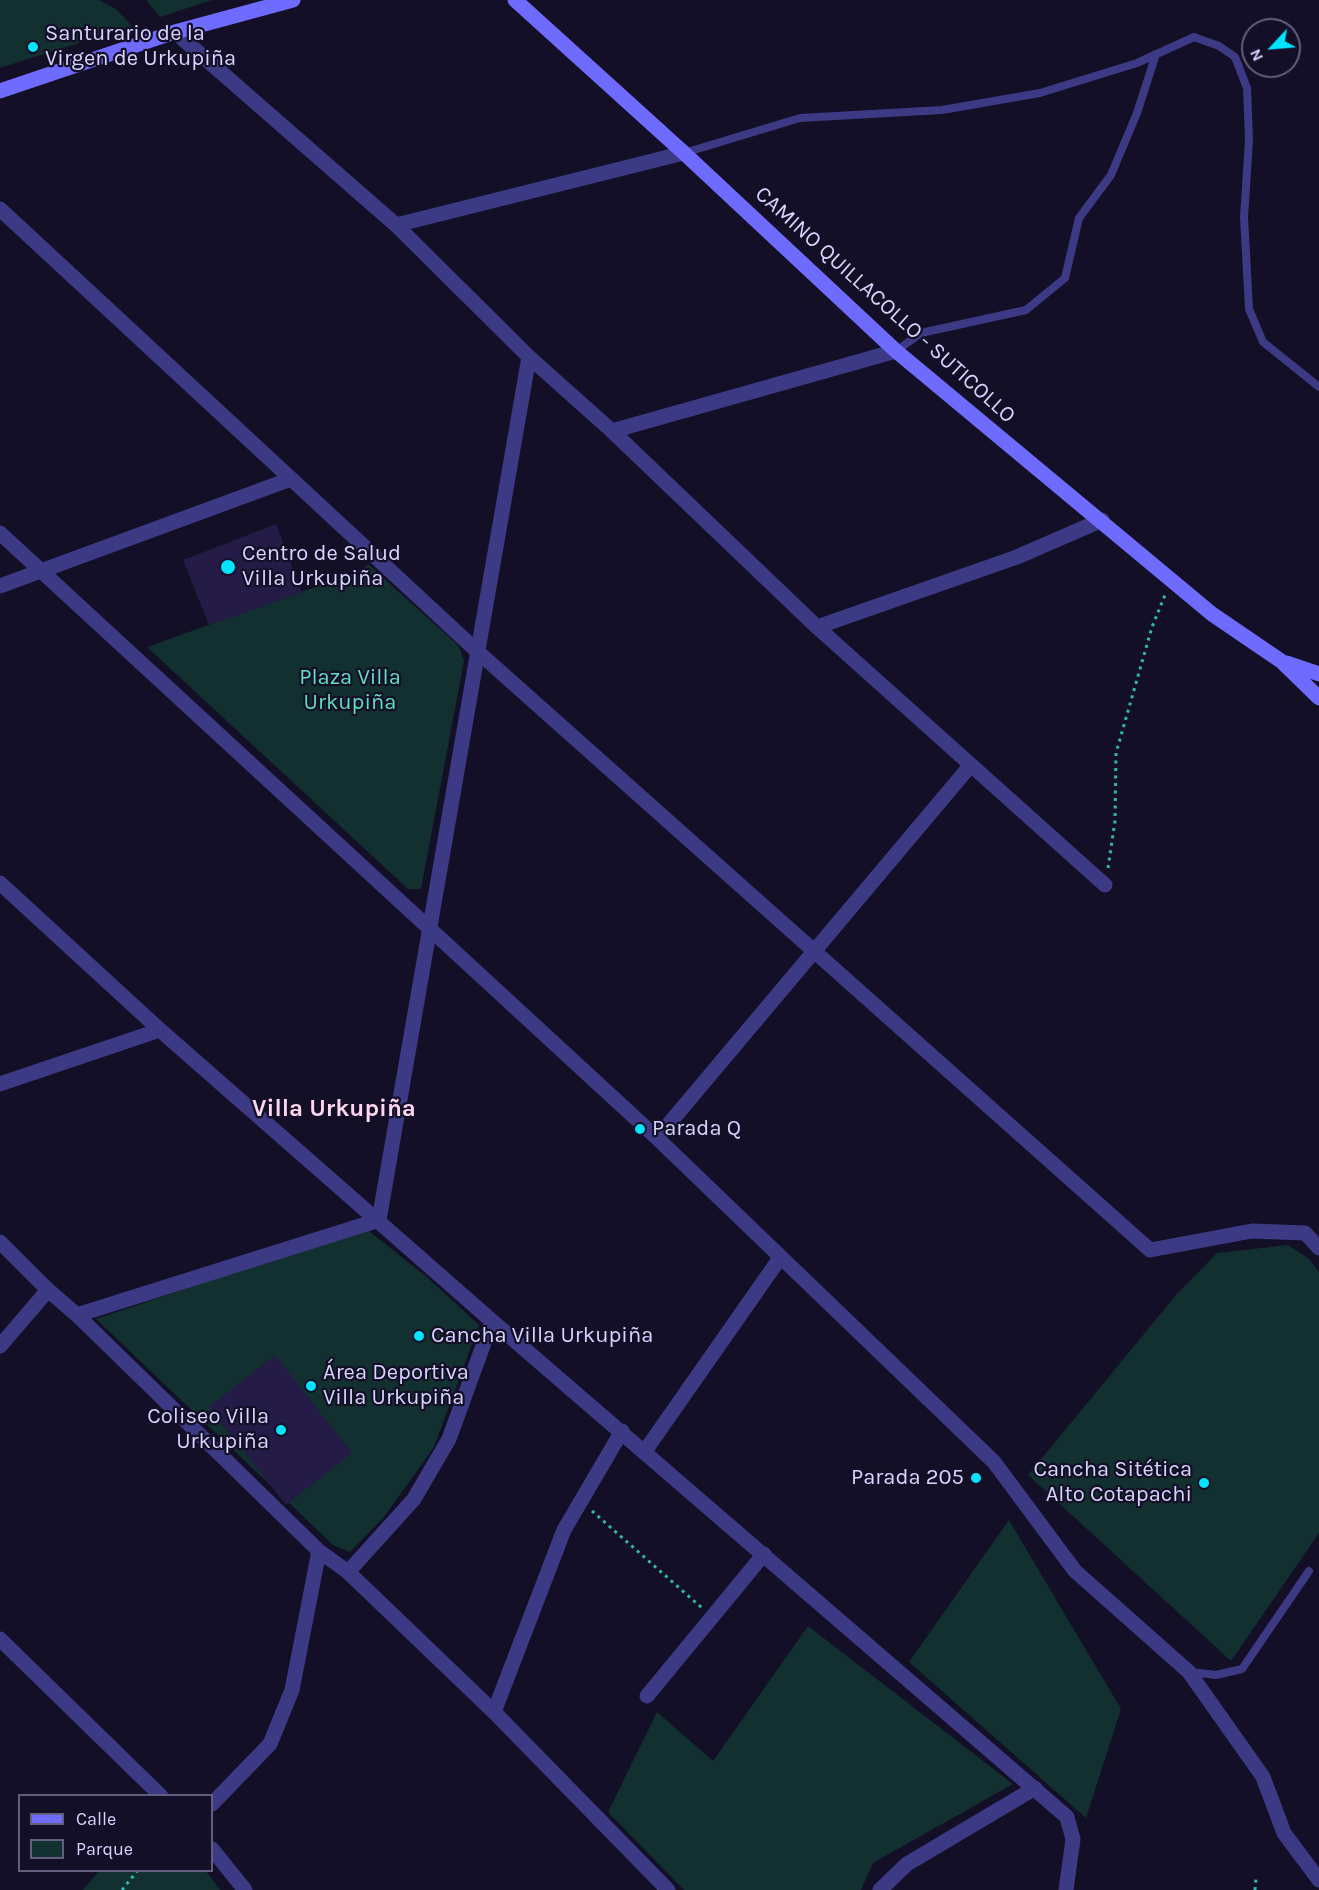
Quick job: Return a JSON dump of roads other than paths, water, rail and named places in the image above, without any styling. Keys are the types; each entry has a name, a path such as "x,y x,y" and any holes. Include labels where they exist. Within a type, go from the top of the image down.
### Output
{"main road":[{"path":"0,91 175,32 293,0"},
{"name":"CAMINO QUILLACOLLO - SUTICOLLO","path":"515,0 684,153 896,351 1065,493 1102,520 1212,614 1281,661 1319,698"},
{"path":"1281,661 1319,674"}],"street":[{"path":"175,32 396,225 529,357 612,431 817,627 1105,885"},
{"path":"396,225 684,153"},
{"path":"0,208 478,652 1150,1250 1252,1231 1305,1233 1319,1248"},
{"path":"612,431 896,351"},
{"path":"379,1220 529,357"},
{"path":"0,586 291,479"},
{"path":"817,627 1017,557 1102,520"},
{"path":"0,533 428,930 657,1138 994,1462 1075,1571 1189,1672 1263,1777 1284,1833 1319,1880"},
{"path":"657,1138 970,766"},
{"path":"0,883 160,1030 379,1220 492,1322 645,1451 1067,1816 1073,1839 1066,1890"},
{"path":"0,1084 160,1030"},
{"path":"76,1315 379,1220"},
{"path":"0,1242 320,1551 348,1572 494,1712 668,1890"},
{"path":"645,1451 780,1258"},
{"path":"0,1346 48,1290"},
{"path":"348,1572 414,1500 449,1439 492,1322"},
{"path":"494,1712 564,1530 621,1431"},
{"path":"213,1803 270,1744 292,1690 320,1551"},
{"path":"647,1696 764,1554"},
{"path":"0,1639 159,1794"},
{"path":"880,1890 907,1864 1035,1788"},
{"path":"213,1850 245,1890"}],"lane":[{"path":"684,153 800,118 942,110 1040,93 1137,63 1194,37 1219,46 1236,57 1247,88 1249,140 1244,216 1249,309 1263,342 1319,387"},
{"path":"896,351 921,333 1026,310 1065,278 1079,218 1111,175 1137,113 1156,54"},
{"path":"1189,1672 1216,1675 1242,1669 1309,1571"}],"place":[{"name":"Santurario de la Virgen de Urkupiña","path":"33,47"},
{"name":"Centro de Salud Villa Urkupiña","path":"228,567"},
{"name":"Parada Q","path":"640,1129"},
{"name":"Cancha Villa Urkupiña","path":"419,1336"},
{"name":"Área Deportiva Villa Urkupiña","path":"311,1386"},
{"name":"Coliseo Villa Urkupiña","path":"281,1430"},
{"name":"Parada 205","path":"976,1478"},
{"name":"Cancha Sitética Alto Cotapachi","path":"1204,1483"}],"district":[{"name":"Villa Urkupiña","path":"334,1109"}],"park label":[{"name":"Plaza Villa Urkupiña","path":"350,690"}]}
